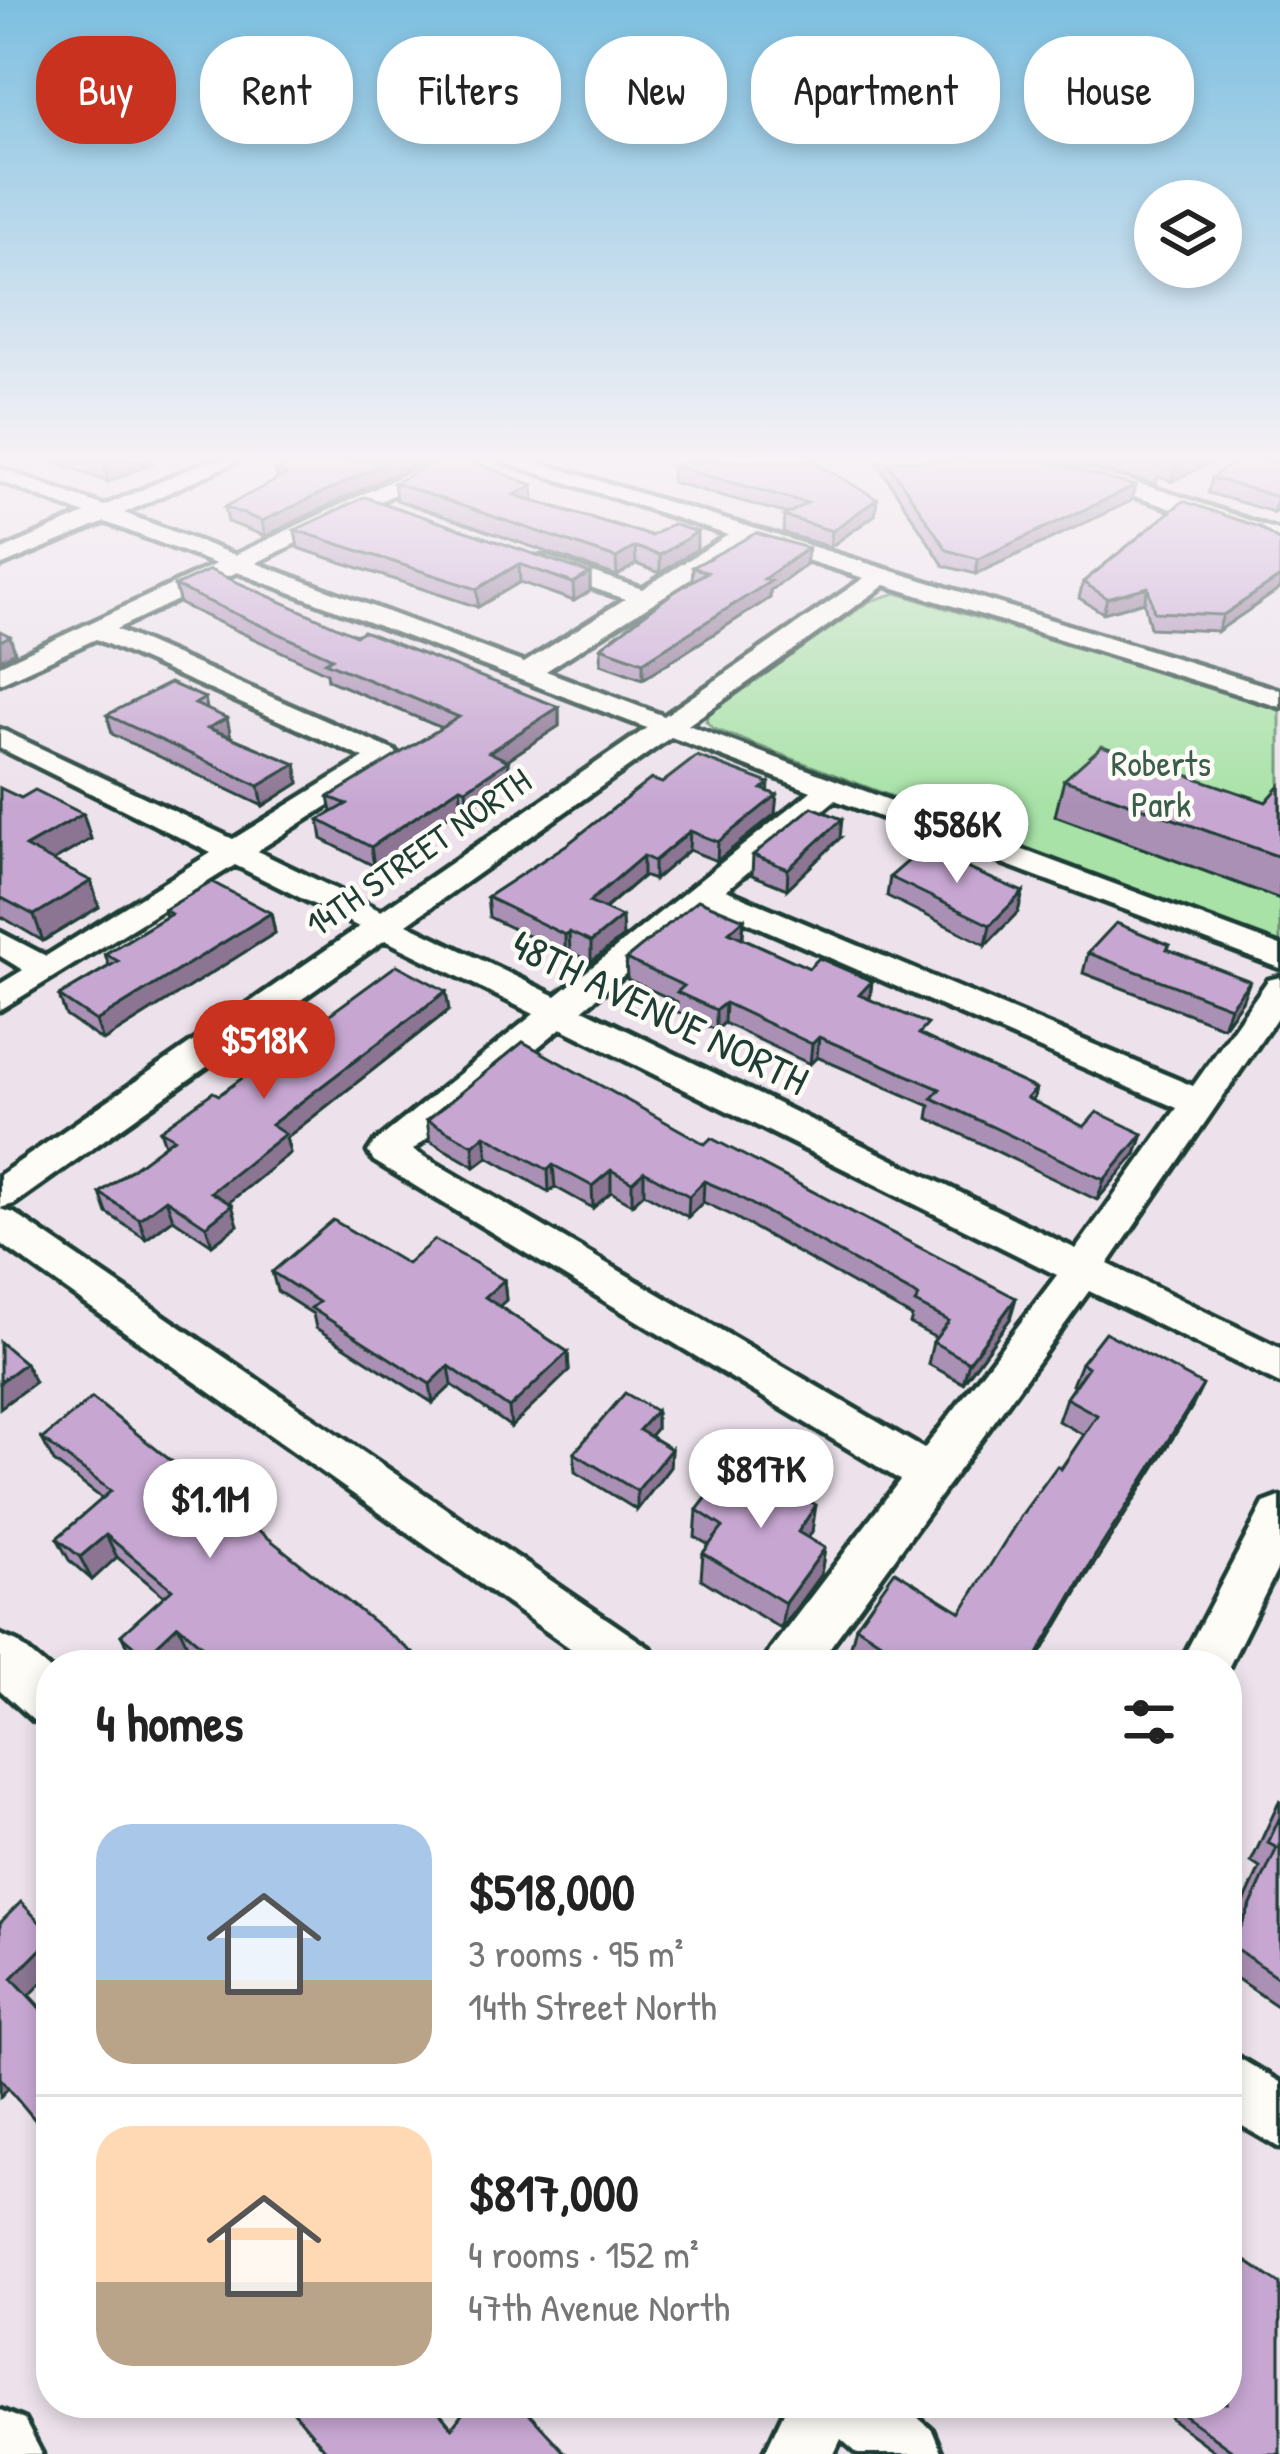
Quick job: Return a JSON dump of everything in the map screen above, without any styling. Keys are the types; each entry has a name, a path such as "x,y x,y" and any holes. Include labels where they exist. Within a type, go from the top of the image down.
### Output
{"street":[{"path":"0,675 204,576"},
{"path":"268,576 1280,958"},
{"path":"580,576 645,598"},
{"path":"527,672 680,576"},
{"path":"877,576 1280,699"},
{"name":"14TH STREET NORTH","path":"0,1194 882,577"},
{"path":"0,999 385,758 94,629"},
{"name":"48TH AVENUE NORTH","path":"0,737 1280,1367"},
{"path":"833,787 387,1152 930,1475"},
{"path":"703,892 1200,1103"},
{"path":"0,942 46,970"},
{"path":"799,1650 1083,1270 1280,988"},
{"path":"0,1223 612,1650"},
{"path":"1212,1650 1280,1516"},
{"path":"0,1658 36,1690"},
{"path":"1242,2091 1280,2118"},
{"path":"798,2454 816,2418"},
{"path":"868,2418 908,2454"},
{"path":"0,2444 8,2454"}],"green space":[{"name":"Roberts Park","path":"896,593 1280,710 1280,944 714,729 706,721 710,712 870,601"}],"building":[{"path":"198,576 222,576 356,635 363,631 559,707 489,752 508,761 371,847 319,820 347,804 329,797 459,717 325,662 332,658 175,586"},
{"path":"435,576 500,576 477,589"},
{"path":"552,576 586,576 573,583"},
{"path":"701,576 769,576 764,579 771,581 643,662 601,647"},
{"path":"1091,576 1280,576 1223,615 1154,612 1148,587 1107,598 1083,582"},
{"path":"170,683 205,698 195,704 227,718 208,728 296,764 259,786 107,715"},
{"path":"1102,746 1266,802 1280,786 1280,857 1064,780"},
{"path":"697,756 769,783 762,789 777,795 718,842 690,831 654,861 643,856 589,902 622,917 591,942 569,932 565,935 487,897 569,843 651,779 662,783"},
{"path":"0,788 21,798 35,790 83,814 25,847 91,881 34,915 0,897"},
{"path":"812,807 842,819 788,869 753,855"},
{"path":"922,849 1023,892 990,925 890,877"},
{"path":"212,882 271,913 96,1021 59,996 118,961 105,954 171,914 164,910"},
{"path":"698,900 744,919 729,932 809,968 819,958 872,981 859,995 928,1024 919,1034 1036,1089 1027,1098 1084,1127 1097,1112 1143,1134 1104,1180 932,1098 940,1089 819,1037 812,1044 725,1003 716,1010 677,992 684,986 626,959"},
{"path":"1116,923 1170,945 1167,949 1250,981 1230,1007 1088,953"},
{"path":"397,965 446,991 271,1125 285,1134 211,1192 232,1205 206,1226 166,1199 139,1219 100,1193 174,1138 160,1130 213,1092 219,1095"},
{"path":"523,1042 705,1144 711,1138 1016,1298 969,1362 933,1342 949,1321 915,1303 919,1297 730,1192 704,1181 689,1196 644,1171 632,1182 611,1170 592,1186 553,1165 548,1170 485,1135 473,1145 427,1120"},
{"path":"333,1220 407,1264 434,1240 472,1261 504,1280 485,1297 568,1352 509,1408 449,1366 430,1384 311,1308 319,1302 272,1272"},
{"path":"1105,1332 1203,1385 1040,1650 893,1650 856,1626 895,1571 961,1612 1022,1514 1057,1466 1061,1469 1097,1415 1066,1398 1088,1367 1081,1363"},
{"path":"0,1342 25,1363 0,1382"},
{"path":"625,1393 656,1411 639,1430 671,1449 637,1491 574,1453"},
{"path":"92,1398 409,1650 207,1650 178,1625 151,1650 138,1650 121,1635 172,1589 106,1535 80,1557 57,1538 111,1491 42,1439"},
{"path":"736,1459 816,1505 798,1532 825,1548 785,1603 703,1553 723,1527 697,1510"},
{"path":"1280,1817 1280,1979 1242,1953 1242,1924 1277,1848 1268,1843"},
{"path":"21,1902 36,1918 36,1954 12,1978 36,2004 36,2121 0,2078 0,1923"},
{"path":"1242,2258 1280,2284 1280,2454 1237,2454 1188,2418 1242,2418"},
{"path":"299,2418 444,2418 452,2428 459,2418 533,2418 566,2454 329,2454"}]}
